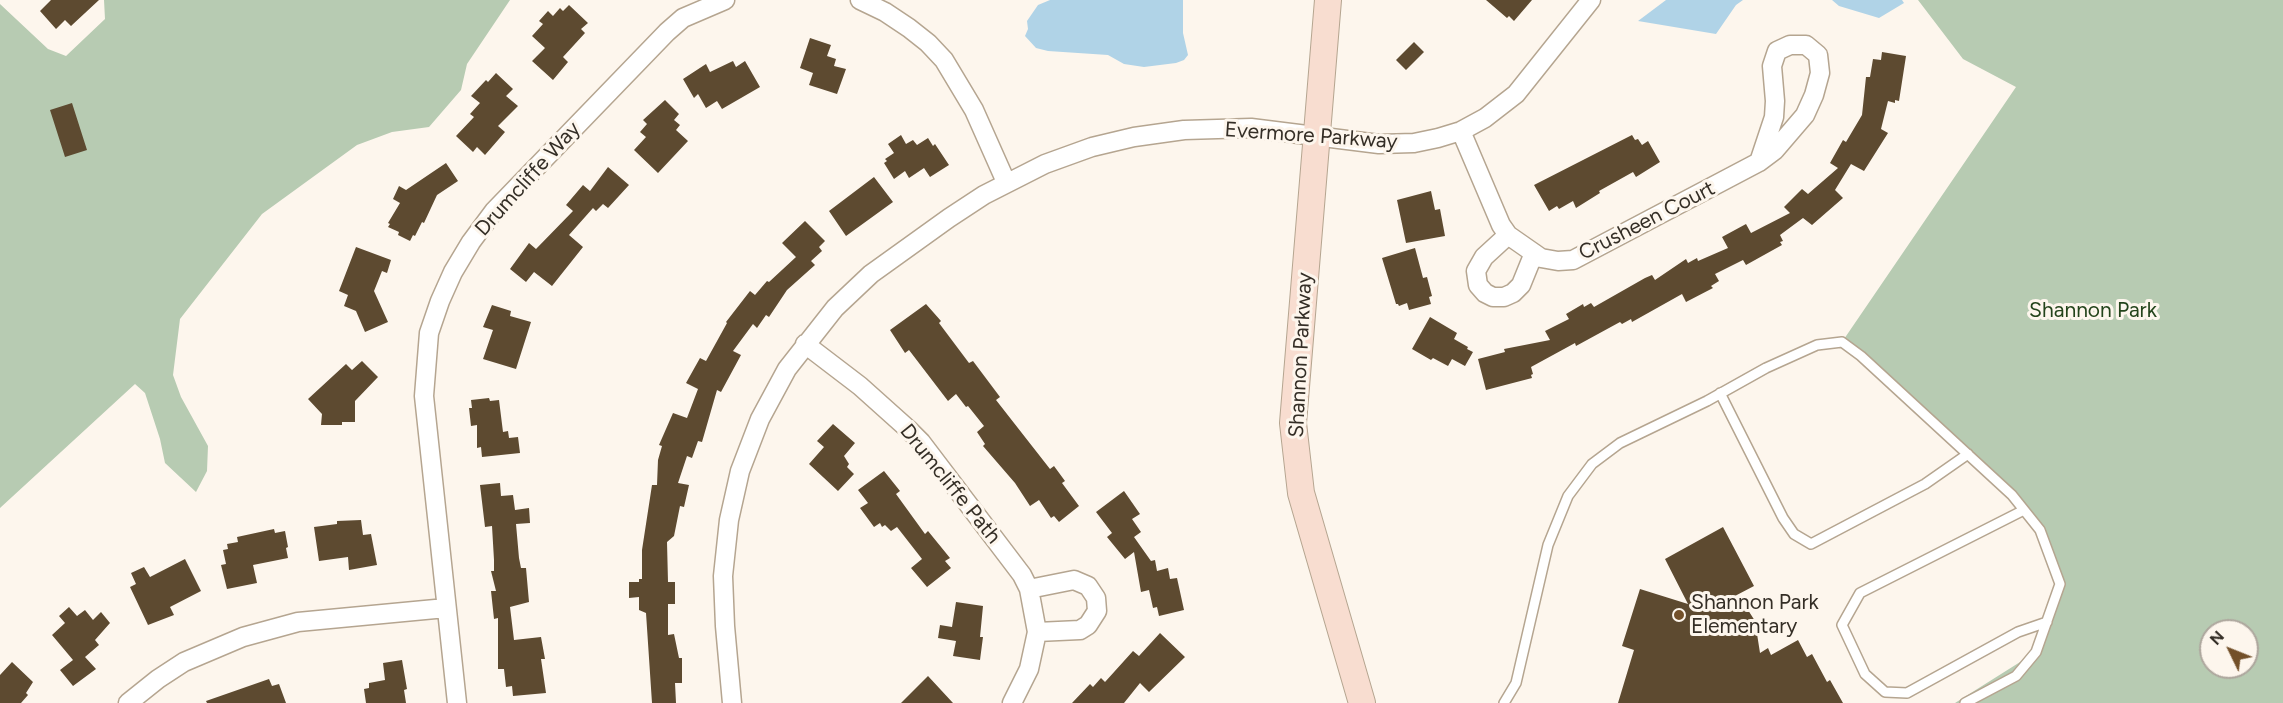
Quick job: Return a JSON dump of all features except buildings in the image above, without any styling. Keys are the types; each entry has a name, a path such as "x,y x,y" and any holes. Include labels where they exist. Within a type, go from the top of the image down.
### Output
{"street":[{"name":"Drumcliffe Way","path":"456,703 424,396 429,333 453,272 494,211 667,32 684,18 725,0"},
{"path":"860,0 885,12 909,28 944,60 974,110 1006,182"},
{"name":"Shannon Parkway","path":"1328,0 1293,423 1301,493 1362,703"},
{"name":"Evermore Parkway","path":"732,703 722,597 725,548 732,499 748,445 787,369 835,308 871,274 949,218 1006,182 1045,164 1092,147 1184,130 1251,128 1379,144 1414,143 1461,131 1485,118 1516,94 1591,0"},
{"name":"Crusheen Court","path":"1461,131 1500,225 1508,235 1542,258 1558,261 1573,260 1759,162 1775,150 1805,115 1821,73 1818,55 1806,45 1790,45 1777,51 1772,66 1774,117 1759,162"},
{"path":"1508,235 1484,257 1476,271 1478,285 1485,292 1493,297 1504,297 1513,293 1521,285 1534,253"},
{"name":"Drumcliffe Path","path":"805,344 886,408 921,442 1022,575 1029,589 1037,632 1029,669 1012,703"},
{"path":"1029,589 1074,580 1088,586 1096,597 1097,611 1088,624 1080,630 1037,632"},
{"path":"128,703 184,662 243,637 298,622 446,608"}],"lane":[{"path":"1504,703 1516,683 1548,545 1568,496 1592,464 1620,443 1766,368 1817,345 1842,342 1861,356 2012,495 2040,530 2060,584 2036,652 2016,676 1965,703"},
{"path":"1720,393 1783,518 1794,534 1811,544 1925,484 1968,454"},
{"path":"2024,510 1860,593 1842,626 1865,674 1885,692 1907,693 2018,632 2047,622"}],"green space":[{"path":"104,0 510,0 467,64 461,90 429,127 392,132 357,145 262,214 180,319 173,375 181,397 208,446 207,471 196,492 165,463 145,393 135,384 0,508 0,4 48,49 66,56 105,19"},
{"name":"Shannon Park","path":"1918,0 2283,0 2283,703 1955,703 2036,652 2060,584 2040,530 2012,495 1842,342 2016,87 1963,59"}],"water":[{"path":"1050,0 1183,0 1183,33 1188,55 1184,60 1176,63 1144,67 1124,64 1108,55 1048,51 1036,48 1025,36 1028,29 1027,21 1038,5"},
{"path":"1666,0 1743,0 1736,5 1716,34 1638,21"},
{"path":"1832,0 1902,0 1904,3 1879,18 1839,6"}],"place":[{"name":"Shannon Park Elementary","path":"1679,615"}]}
